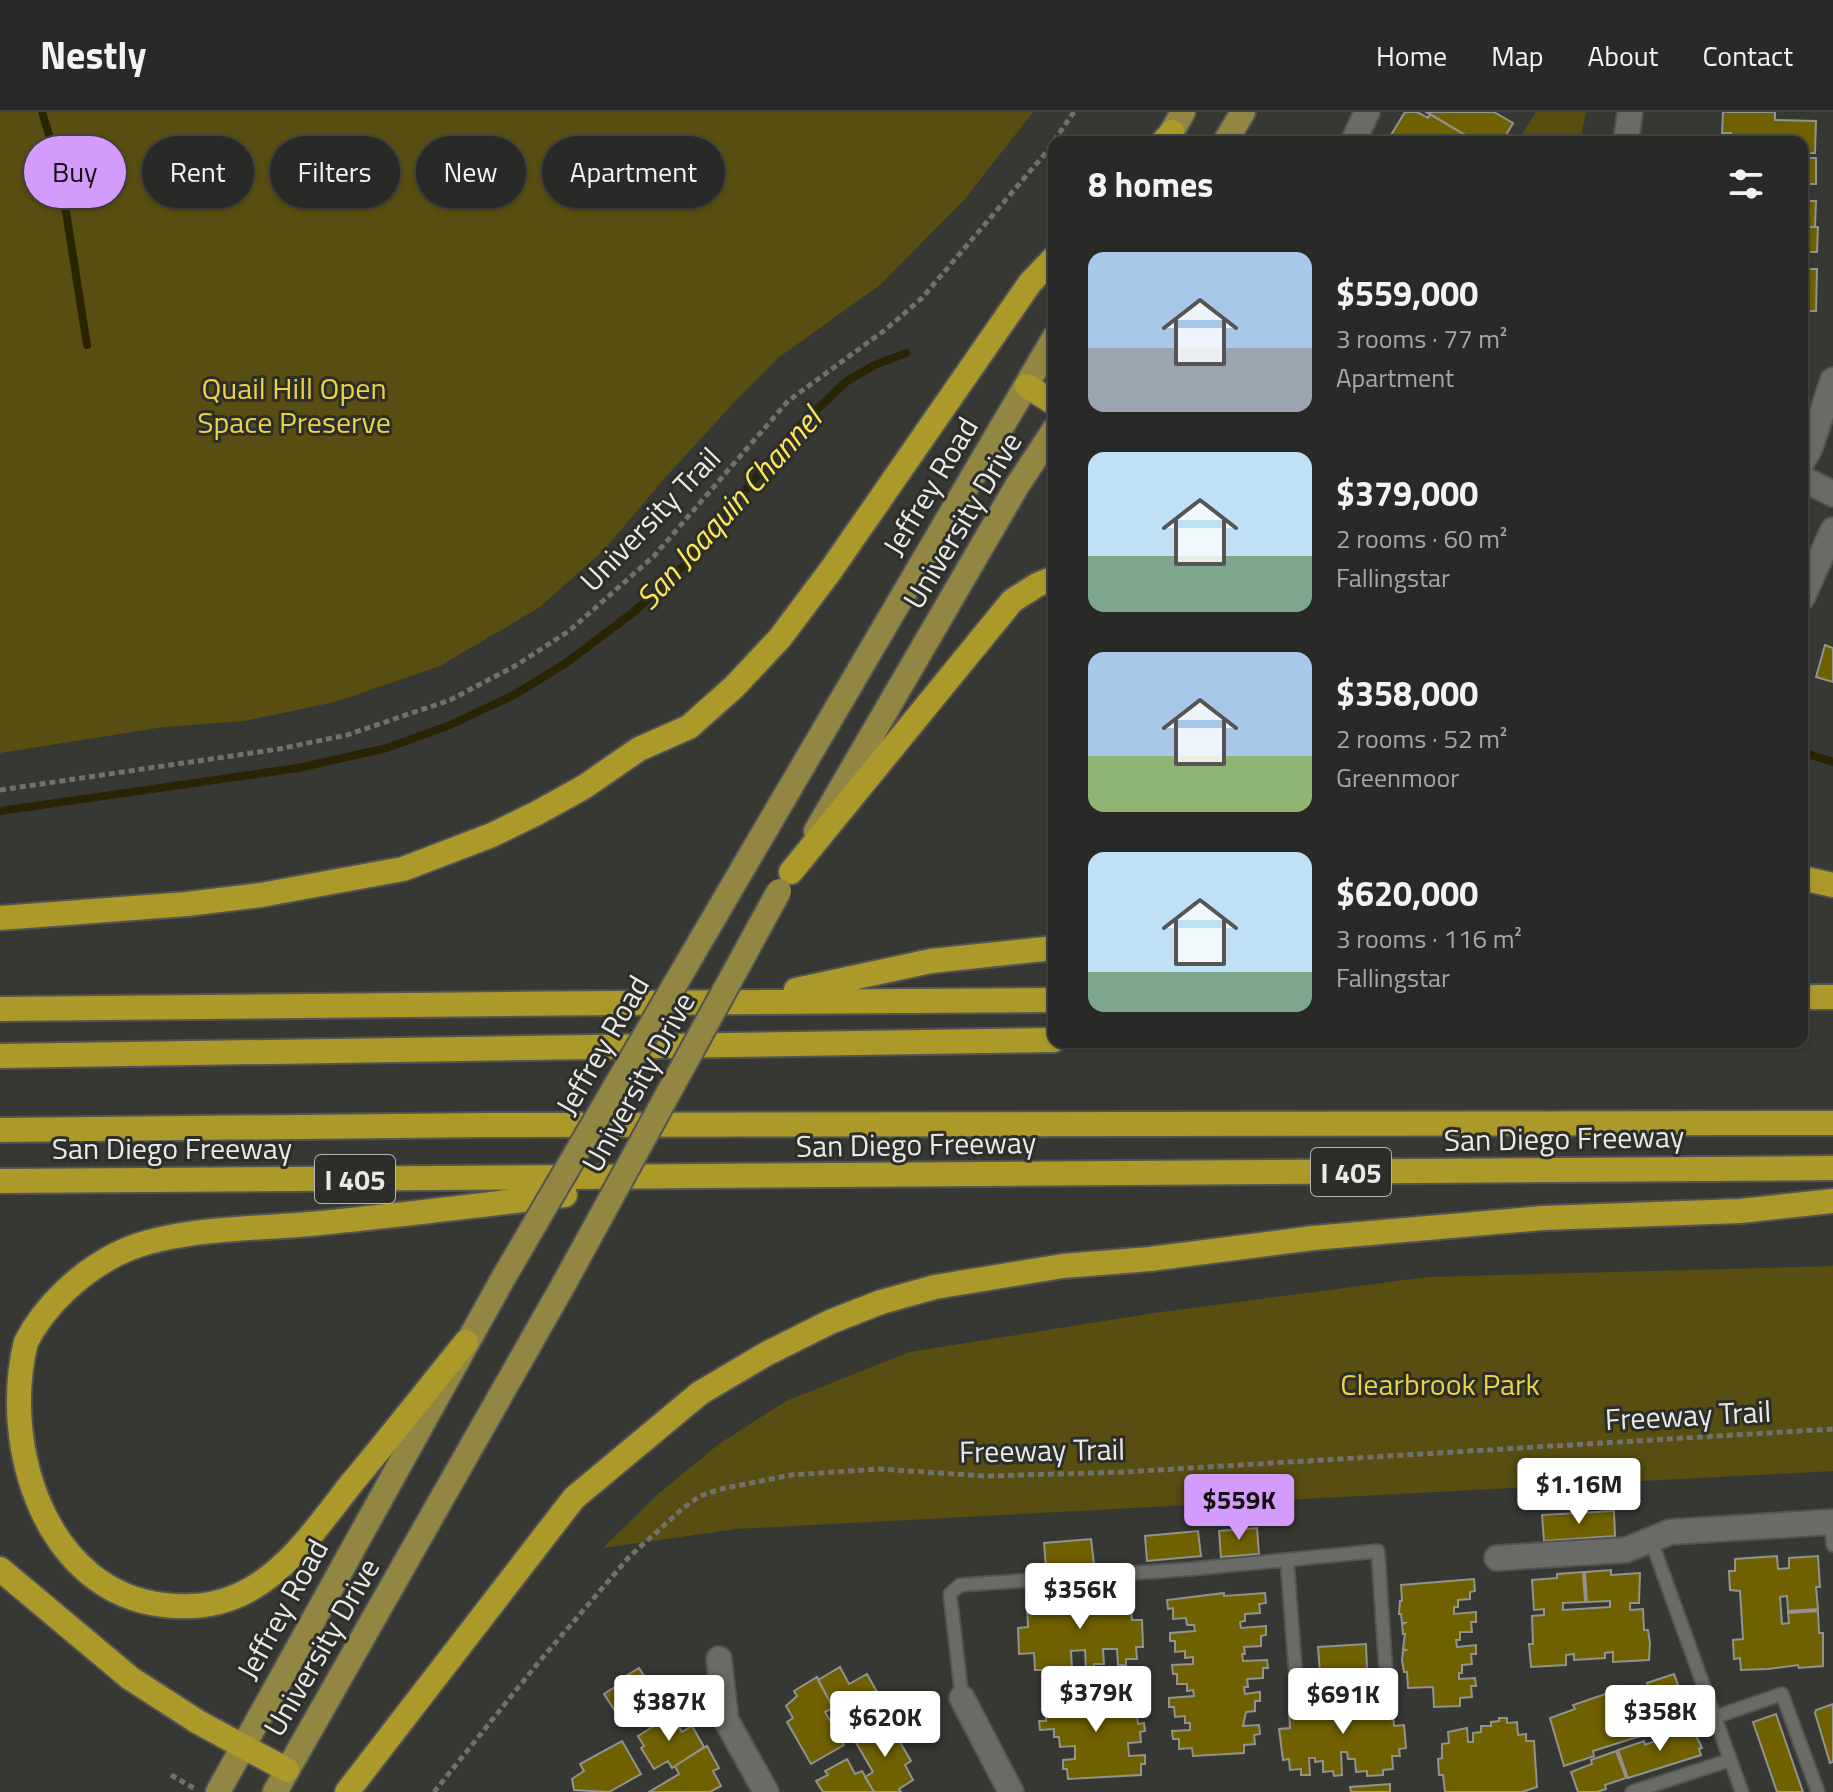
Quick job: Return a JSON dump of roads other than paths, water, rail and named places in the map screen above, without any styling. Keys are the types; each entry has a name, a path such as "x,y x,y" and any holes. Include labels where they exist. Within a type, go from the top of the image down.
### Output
{"highway":[{"path":"0,918 187,904 261,895 403,869 492,835 537,813 584,787 639,749 689,727 734,687 780,638 1030,283 1048,264"},
{"path":"1027,386 1048,399"},
{"path":"785,882 1012,601 1048,580"},
{"path":"1808,879 1833,885"},
{"path":"751,1000 931,961 1048,949"},
{"path":"1808,997 1833,997"},
{"path":"0,1009 486,1006 751,1000 1048,1000"},
{"path":"0,1056 1048,1040"},
{"path":"0,1130 487,1125 1833,1123"},
{"name":"San Diego Freeway","path":"0,1181 1833,1168"},
{"path":"466,1342 288,1562 250,1590 215,1605 182,1607 149,1604 113,1592 84,1574 54,1546 33,1514 18,1476 8,1429 12,1387 26,1342 55,1302 84,1275 118,1253 160,1238 380,1217 711,1178"},
{"path":"347,1792 574,1498 700,1393 766,1354 830,1322 881,1302 935,1287 1063,1266 1150,1259 1313,1238 1543,1218 1740,1211 1833,1201"},
{"path":"0,1569 130,1678 198,1722 287,1770"}],"main road":[{"path":"1229,136 1243,112"},
{"name":"Jeffrey Road","path":"218,1792 466,1342 1048,349"},
{"name":"University Drive","path":"287,1770 565,1282 785,882 1017,486 1048,439"},
{"path":"275,1792 287,1770"}],"street":[{"path":"1356,136 1367,112"},
{"path":"1627,136 1630,112"},
{"path":"1808,452 1833,380"},
{"path":"1808,481 1833,494"},
{"path":"1808,585 1833,530"},
{"path":"1497,1558 1626,1550 1670,1532 1832,1530"},
{"path":"719,1659 726,1720 766,1792"},
{"path":"962,1698 1011,1792"}],"lane":[{"path":"1651,1540 1742,1792"},
{"path":"962,1698 950,1594 960,1585 1378,1551 1386,1673 1375,1688 1297,1691 1287,1560"},
{"path":"1715,1717 1782,1694 1818,1792"},
{"path":"1632,1792 1730,1760"}],"waterway":[{"path":"42,112 59,167 87,345"},
{"name":"San Joaquin Channel","path":"0,811 298,768 387,748 450,725 514,695 566,663 635,611 685,564 794,431 847,381 875,365 906,353"},
{"name":"San Joaquin Channel","path":"1808,754 1833,762"}],"park label":[{"name":"Quail Hill Open Space Preserve","path":"294,405"},
{"name":"Clearbrook Park","path":"1440,1384"}]}
